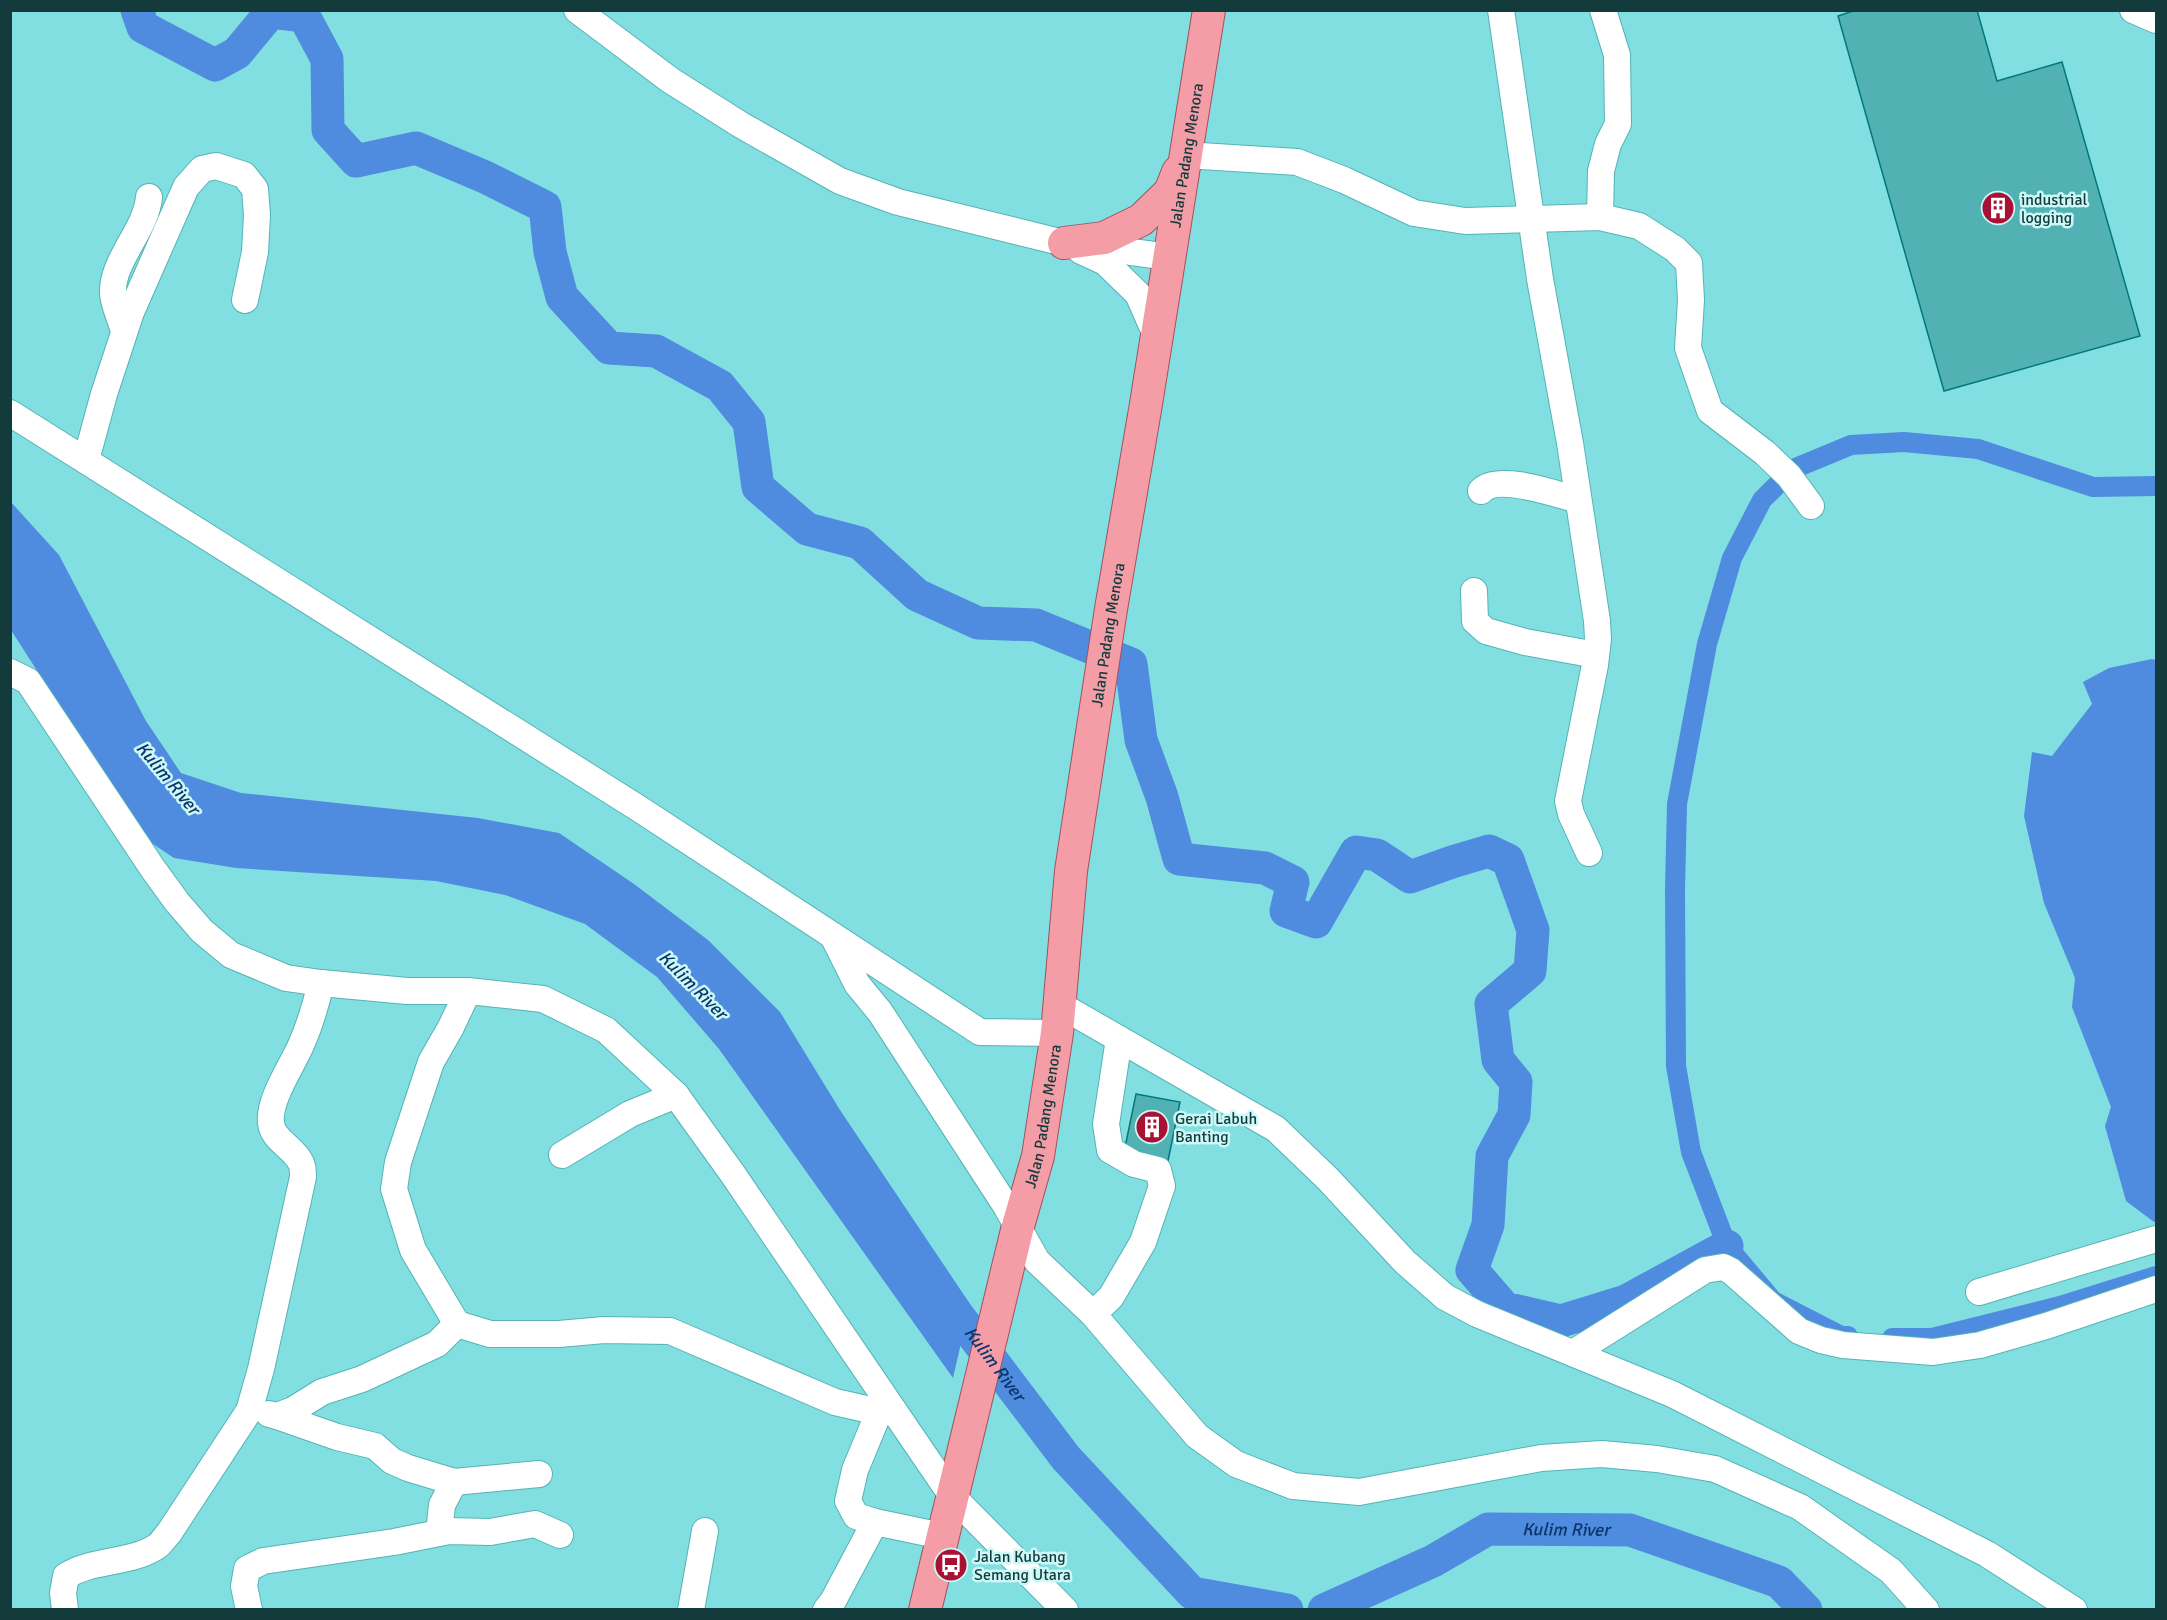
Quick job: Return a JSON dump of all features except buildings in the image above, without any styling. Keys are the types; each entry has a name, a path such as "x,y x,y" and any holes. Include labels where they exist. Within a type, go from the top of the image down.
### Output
{"main road":[{"name":"Jalan Padang Menora","path":"925,1610 1010,1257 1038,1156 1058,1019 1071,871 1111,609 1209,10"},
{"path":"1064,243 1104,238 1141,220 1170,192 1185,155"}],"street":[{"path":"577,10 670,80 741,126 840,181 898,202 1064,243 1168,257"},
{"path":"1501,10 1542,290 1597,618 1596,655 1568,801 1571,814 1589,853"},
{"path":"1600,217 1601,171 1608,144 1618,124 1617,55 1604,10"},
{"path":"2133,10 2157,20"},
{"path":"1185,155 1297,162 1344,180 1414,213 1465,221 1600,217 1639,226 1675,249 1689,262 1691,300 1688,348 1710,411 1765,453 1789,476 1811,506"},
{"path":"86,460 130,312 186,187 202,169 216,166 244,175 255,189 257,215 255,252 244,300"},
{"path":"124,331 113,294 118,269 137,232 149,197"},
{"path":"1064,243 1105,262 1138,294 1156,335"},
{"path":"10,413 638,808 980,1032 1058,1019 1119,1039 1276,1129 1328,1179 1405,1262 1445,1297 1477,1314 1672,1394 1987,1554 2074,1610"},
{"path":"1481,491 1484,487 1502,483 1578,500"},
{"path":"1474,591 1475,621 1486,632 1525,642 1596,655"},
{"path":"10,672 28,681 153,869 202,931 231,955 286,978 321,983 407,991 468,991 543,999 606,1030 676,1095 732,1173 886,1412 951,1496 1003,1546 1045,1601 1065,1610"},
{"path":"833,936 857,984 880,1012 1018,1226 1037,1261 1093,1314 1197,1436 1236,1464 1293,1486 1359,1492 1541,1458 1602,1454 1657,1459 1715,1469 1800,1507 1892,1571 1926,1610"},
{"path":"65,1610 63,1593 66,1576 76,1570 123,1559 158,1547 249,1411 261,1369 303,1177 302,1164 273,1132 270,1120 273,1103 301,1045 316,1006 321,983"},
{"path":"468,991 452,1027 431,1062 398,1162 394,1189 413,1250 457,1324 489,1334 559,1334 604,1330 670,1331 835,1402 886,1412"},
{"path":"1093,1314 1111,1297 1143,1242 1162,1186 1158,1170 1134,1164 1110,1150 1106,1124 1119,1039"},
{"path":"562,1155 630,1114 676,1095"},
{"path":"1979,1292 2157,1239"},
{"path":"1573,1353 1705,1270 1723,1268 1731,1271 1799,1330 1821,1340 1843,1346 1892,1350 1934,1352 1980,1345 2157,1289"},
{"path":"277,1416 293,1410 322,1392 362,1379 437,1344 457,1324"},
{"path":"249,1411 277,1416 338,1437 375,1446 392,1461 454,1482 539,1474"},
{"path":"886,1412 855,1470 848,1501 856,1516 942,1536"},
{"path":"439,1533 442,1504 454,1482"},
{"path":"826,1610 833,1601 874,1522"},
{"path":"249,1610 244,1586 247,1569 263,1561 394,1542 449,1531 490,1532 535,1524 560,1535"},
{"path":"691,1610 705,1531"}],"water":[{"path":"10,501 59,555 146,721 181,773 241,793 478,818 559,833 634,884 708,940 780,1012 840,1110 970,1304 953,1378 719,1049 657,977 585,924 505,895 436,881 236,868 174,858 144,838 11,630"},
{"path":"2156,660 2156,1221 2154,1222 2126,1201 2105,1126 2111,1107 2072,1007 2075,978 2044,903 2024,816 2032,752 2052,756 2092,704 2083,682 2109,668"}],"waterway":[{"path":"137,10 143,27 215,65 237,53 271,12 304,16 327,59 328,130 356,161 416,148 485,177 545,207 550,252 562,297 609,348 656,351 720,386 749,422 758,487 807,529 860,543 917,595 978,623 1036,625 1131,664 1141,740 1162,797 1179,859 1265,868 1293,882 1286,911 1316,922 1356,852 1377,855 1410,877 1489,851 1508,860 1533,930 1530,971 1491,1004 1498,1060 1516,1082 1514,1115 1492,1156 1488,1225 1472,1270 1505,1308 1561,1321 1626,1301 1727,1246"},
{"path":"1848,1336 1841,1336 1773,1301 1727,1246 1691,1152 1676,1066 1677,804 1707,644 1732,558 1762,500 1793,469 1851,445 1904,442 1978,449 2093,487 2156,486"},
{"path":"1892,1338 1932,1338 2060,1306 2156,1276"},
{"name":"Kulim River","path":"938,1289 1066,1458 1192,1593 1287,1610"},
{"name":"Kulim River","path":"1324,1610 1433,1561 1488,1529 1630,1530 1779,1582 1806,1610"}],"place":[{"name":"industrial logging","path":"1998,208"},
{"name":"Gerai Labuh Banting","path":"1152,1127"},
{"name":"Jalan Kubang Semang Utara","path":"951,1565"}]}
